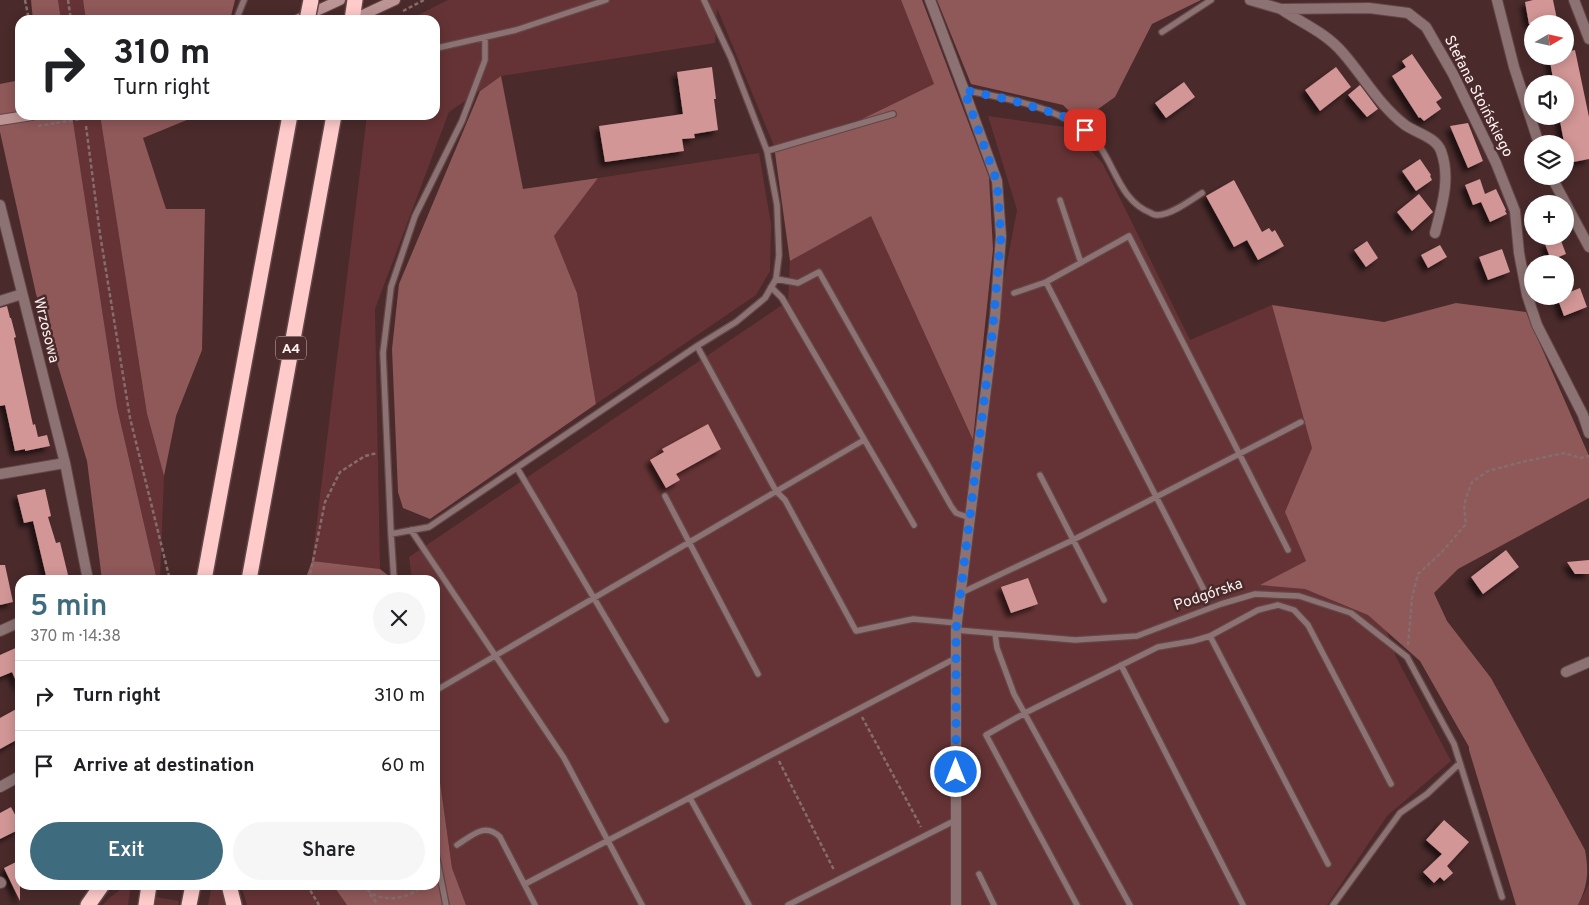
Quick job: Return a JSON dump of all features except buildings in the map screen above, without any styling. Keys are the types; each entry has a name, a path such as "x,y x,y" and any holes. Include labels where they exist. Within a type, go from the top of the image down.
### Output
{"highway":[{"path":"308,15 310,0"},
{"path":"353,15 356,0"},
{"path":"205,575 289,120"},
{"name":"A4","path":"250,575 333,120"},
{"path":"88,905 98,890"},
{"path":"146,905 148,890"},
{"path":"189,905 192,890"},
{"path":"230,890 234,905"}],"main road":[{"path":"308,15 340,0"},
{"path":"363,15 396,0"},
{"path":"0,120 15,118"}],"street":[{"path":"930,0 997,182 1001,236 994,317 956,626 956,905"},
{"name":"Stefana Stoińskiego","path":"1250,0 1281,9 1369,8 1408,13 1426,27 1453,74 1496,163 1515,211 1519,253 1527,295 1537,325 1583,415 1589,433"},
{"path":"1497,0 1514,67 1536,135"},
{"path":"1574,0 1589,39"},
{"name":"Stefana Stoińskiego","path":"1281,9 1317,30 1342,52 1385,108 1406,126 1433,141 1440,148 1445,164 1445,189 1436,233"},
{"path":"1557,185 1589,247"},
{"name":"Wrzosowa","path":"0,205 65,463 87,575"},
{"path":"0,301 22,294"},
{"path":"0,474 65,463"},
{"path":"0,631 15,624"},
{"path":"1566,672 1589,662"},
{"path":"0,787 15,779"}],"lane":[{"path":"238,15 244,0"},
{"path":"440,47 516,30 606,0"},
{"path":"391,534 429,527 697,346 736,322 765,298 776,279 779,255 777,205 768,151 731,58 704,0"},
{"path":"1162,32 1211,0"},
{"path":"394,575 383,353 391,287 416,216 462,120 485,60 485,37"},
{"path":"964,90 1011,100 1063,116 1085,130 1103,152 1126,194 1141,209 1157,215 1171,211 1202,193"},
{"path":"768,151 893,114"},
{"path":"1060,200 1081,263"},
{"path":"1014,293 1046,282 1129,236 1288,550"},
{"path":"776,279 798,283 819,272 951,506 956,512 970,518"},
{"path":"1046,282 1206,594"},
{"path":"771,287 782,298 914,525"},
{"path":"697,346 776,492"},
{"path":"961,593 1074,540 1301,422"},
{"path":"440,688 864,440"},
{"path":"517,468 666,720"},
{"path":"1040,475 1104,600"},
{"name":"Podgórska","path":"776,492 785,500 856,631 913,619 995,634 1075,640 1137,636 1222,604 1255,594 1299,596 1351,612 1406,657 1454,744 1502,897"},
{"path":"665,496 758,674"},
{"path":"411,530 564,758 642,905"},
{"path":"1077,905 986,735 1024,713 1158,647 1210,636 1258,610 1278,605 1294,610 1308,625 1391,784"},
{"path":"995,634 997,648 1014,694 1130,905"},
{"path":"1210,636 1328,864"},
{"path":"525,884 956,658"},
{"path":"1121,665 1243,905"},
{"path":"1333,905 1400,813 1427,794 1460,763"},
{"path":"690,798 749,905"},
{"path":"788,905 956,820"},
{"path":"457,845 483,829 493,830 500,837 535,905"},
{"path":"440,874 446,905"},
{"path":"978,874 994,905"}],"path":[{"path":"24,0 28,15"},
{"path":"68,0 70,15"},
{"path":"56,123 74,120"},
{"path":"86,126 100,234 130,418 169,575"},
{"path":"311,575 325,502 340,472 365,456 388,450"},
{"path":"1406,657 1412,598 1418,574 1442,552 1466,524 1464,505 1472,482 1488,471 1522,462 1564,453 1581,458 1589,456"},
{"path":"858,709 926,835"},
{"path":"775,753 839,879"},
{"path":"310,890 319,905"},
{"path":"367,890 378,905"},
{"path":"369,893 390,899 418,890"}],"shaded area":[{"path":"31,0 58,0 60,15 32,15"},
{"path":"58,0 83,0 85,15 60,15"},
{"path":"83,0 235,0 231,15 85,15"},
{"path":"448,0 901,0 934,84 858,121 774,146 717,8 715,43 501,76 449,112 375,309 380,569 312,561 366,120 440,120 440,15 418,15"},
{"path":"901,0 922,0 989,177 993,249 973,440 871,216 790,261 774,146 858,121 934,84"},
{"path":"937,0 1201,0 1152,24 1115,97 1080,122 1063,105 971,84"},
{"path":"501,76 523,189 598,178 554,236 577,293 596,404 430,519 403,508 398,492 392,349 399,284 480,91"},
{"path":"15,81 15,120 73,120 117,407 156,575 101,575 87,461 36,294 0,132 0,84"},
{"path":"988,116 1071,128 1103,164 1190,340 1272,305 1396,657 1451,761 1387,816 1327,905 466,905 452,868 440,782 440,575 411,575 409,557 788,301 790,261 871,215 973,440 1017,210"},
{"path":"73,120 101,120 147,414 164,476 160,575 156,575 117,407"},
{"path":"101,120 187,120 143,138 166,209 205,209 202,350 176,416 164,476 147,414"},
{"path":"759,153 771,224 770,271 756,295 596,404 577,293 554,236 598,178"},
{"path":"1456,303 1526,312 1589,456 1589,498 1458,569 1434,593 1447,621 1491,678 1585,850 1587,878 1578,905 1516,905 1469,747 1420,661 1368,615 1305,589 1260,585 1306,561 1285,512 1312,448 1272,305 1384,322"},
{"path":"312,561 380,569 388,575 307,575"},
{"path":"440,782 452,868 466,905 347,905 336,890 440,890"},
{"path":"1589,884 1589,905 1578,905"},
{"path":"120,890 130,890 128,905 103,905"},
{"path":"211,890 221,890 225,905 208,905"},
{"path":"242,890 343,890 351,905 247,905"},
{"path":"156,897 179,901 178,905 155,905"}],"route":[{"path":"956,772 956,630 975,485 1001,236 997,182 964,90 1011,100 1063,116 1085,130"}]}
